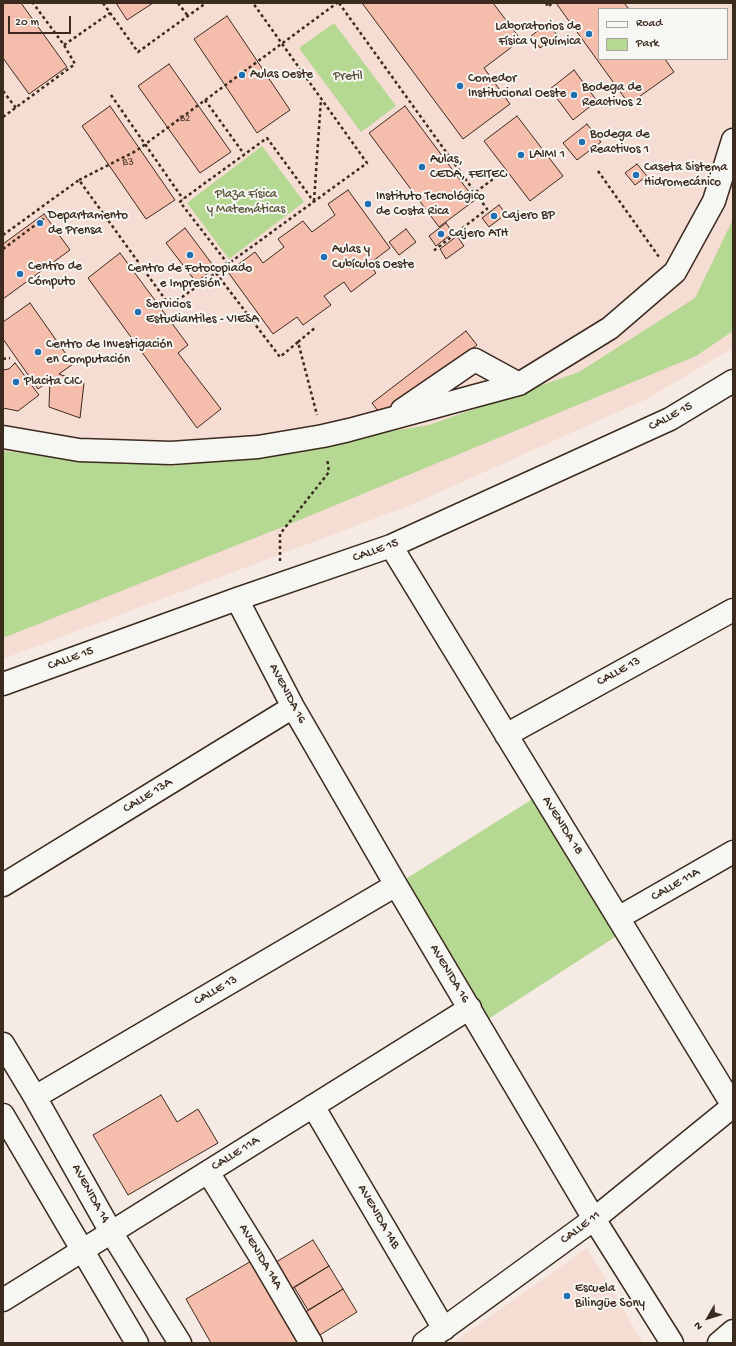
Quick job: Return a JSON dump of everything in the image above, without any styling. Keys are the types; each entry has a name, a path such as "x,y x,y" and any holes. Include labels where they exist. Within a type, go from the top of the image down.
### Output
{"street":[{"path":"3,437 79,450 171,453 258,447 323,436 519,384 610,328 675,272 714,201 733,140"},
{"path":"389,419 475,360 519,384"},
{"name":"CALLE 15","path":"3,684 237,599 392,546 670,419 733,381"},
{"name":"AVENIDA 18","path":"392,546 733,1106"},
{"name":"AVENIDA 16","path":"237,599 293,707 396,885 594,1219 672,1343"},
{"name":"CALLE 13","path":"506,735 733,610"},
{"name":"CALLE 13A","path":"3,885 293,707"},
{"name":"CALLE 11A","path":"618,918 733,852"},
{"name":"CALLE 13","path":"35,1097 396,885"},
{"name":"CALLE 11A","path":"3,1300 470,1008"},
{"name":"AVENIDA 14","path":"6,1057 35,1097 111,1232 180,1343"},
{"name":"AVENIDA 14B","path":"313,1106 444,1329"},
{"name":"CALLE 11","path":"424,1343 594,1219 733,1106"},
{"path":"3,1115 137,1343"},
{"name":"AVENIDA 14A","path":"208,1172 260,1256 311,1343"},
{"path":"719,1343 733,1331"}],"path":[{"path":"3,117 76,64 64,45 32,3"},
{"path":"103,3 138,52 206,3"},
{"path":"178,3 188,16"},
{"path":"79,180 170,306 367,163 253,3"},
{"path":"3,235 79,180 145,145 338,3 488,209 432,252"},
{"path":"546,3 548,7 552,3"},
{"path":"64,45 110,13"},
{"path":"3,91 16,108"},
{"path":"111,95 183,199"},
{"path":"314,202 321,98"},
{"path":"205,100 244,154"},
{"path":"228,264 180,202 244,154 267,138 314,202"},
{"path":"476,192 506,169"},
{"path":"598,171 662,260"},
{"path":"3,249 46,217"},
{"path":"216,274 280,357 316,327"},
{"path":"298,342 319,422"},
{"path":"3,359 10,358"},
{"path":"281,584 280,534 329,472 326,452"}],"shaded area":[{"name":"Instituto Tecnológico de Costa Rica","path":"3,3 733,3 733,348 649,398 411,505 3,659"},
{"name":"Escuela Bilingüe Sony","path":"587,1248 643,1343 452,1343"}],"green space":[{"name":"Pretil","path":"334,23 396,106 361,132 299,48"},
{"name":"Plaza Física y Matemáticas","path":"262,146 304,202 229,259 187,203"},
{"path":"733,219 733,331 696,356 290,524 3,638 3,451 174,466 429,425 579,372 695,298"},
{"path":"542,793 626,930 479,1025 396,885"}],"building":[{"path":"3,3 21,3 67,67 29,94 3,58"},
{"path":"116,3 153,3 127,20"},
{"name":"Comedor Institucional Oeste","path":"362,3 493,3 521,40 484,68 510,104 463,139"},
{"name":"Laboratorios de Física y Química","path":"556,3 624,3 628,8 598,8 598,60 666,60 674,72 629,104"},
{"name":"Aulas Oeste","path":"227,16 290,110 257,133 194,39"},
{"path":"548,23 557,35 540,48 531,36"},
{"path":"169,64 231,152 200,173 138,86"},
{"name":"Bodega de Reactivos 2","path":"574,70 597,101 573,120 550,89"},
{"path":"110,106 175,200 146,219 82,126"},
{"name":"Aulas, CEDA, FEITEC","path":"405,106 475,200 439,227 369,133"},
{"name":"LAIMI 1","path":"517,116 563,176 530,201 484,141"},
{"name":"Bodega de Reactivos 1","path":"587,124 601,142 577,160 563,143"},
{"name":"Caseta Sistema Hidromecánico","path":"637,164 647,176 635,185 625,173"},
{"name":"Aulas y Cubículos Oeste","path":"348,190 390,248 369,264 376,273 351,292 344,282 324,296 331,305 303,325 297,317 273,334 228,272 255,252 263,263 284,247 278,239 303,221 312,232 335,215 328,204"},
{"name":"Cajero BP","path":"499,205 506,214 489,227 482,218"},
{"name":"Centro de Cómputo","path":"44,214 70,250 3,299 3,244"},
{"name":"Cajero ATH","path":"446,223 453,233 436,246 429,236"},
{"name":"Centro de Fotocopiado e Impresión","path":"185,228 215,268 196,282 166,243"},
{"path":"406,229 416,242 399,255 389,242"},
{"path":"457,236 464,246 446,259 440,249"},
{"name":"Servicios Estudiantiles - VIESA","path":"120,253 188,345 178,353 221,409 197,428 88,278"},
{"name":"Centro de Investigación en Computación","path":"30,303 73,364 59,374 84,383 80,418 49,407 50,380 38,389 3,339 3,322"},
{"path":"466,331 477,345 381,415 372,403"},
{"name":"Placita CIC","path":"15,363 39,395 18,411 3,408 3,370 9,369"},
{"path":"161,1095 177,1122 198,1109 218,1143 128,1195 93,1135"},
{"path":"313,1240 329,1266 287,1292 271,1265"},
{"path":"260,1256 311,1343 211,1343 186,1299"},
{"path":"329,1266 343,1289 308,1310 294,1287"},
{"path":"343,1289 357,1312 315,1338 301,1315"}],"place":[{"name":"Laboratorios de Física y Química","path":"589,34"},
{"name":"Aulas Oeste","path":"242,75"},
{"name":"Comedor Institucional Oeste","path":"460,86"},
{"name":"Bodega de Reactivos 2","path":"574,95"},
{"name":"Bodega de Reactivos 1","path":"582,142"},
{"name":"LAIMI 1","path":"521,155"},
{"name":"Aulas, CEDA, FEITEC","path":"422,167"},
{"name":"Caseta Sistema Hidromecánico","path":"636,175"},
{"name":"Instituto Tecnológico de Costa Rica","path":"368,204"},
{"name":"Cajero BP","path":"494,216"},
{"name":"Departamento de Prensa","path":"40,223"},
{"name":"Cajero ATH","path":"441,234"},
{"name":"Centro de Fotocopiado e Impresión","path":"190,255"},
{"name":"Aulas y Cubículos Oeste","path":"324,257"},
{"name":"Centro de Cómputo","path":"20,274"},
{"name":"Servicios Estudiantiles - VIESA","path":"138,312"},
{"name":"Centro de Investigación en Computación","path":"38,352"},
{"name":"Placita CIC","path":"16,382"},
{"name":"Escuela Bilingüe Sony","path":"567,1296"}]}
